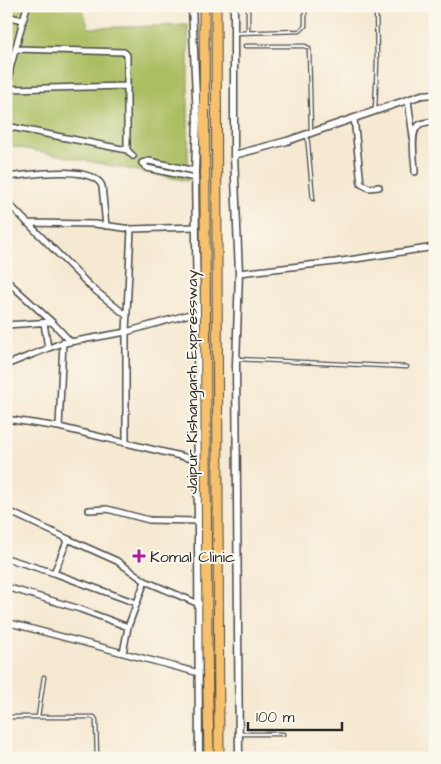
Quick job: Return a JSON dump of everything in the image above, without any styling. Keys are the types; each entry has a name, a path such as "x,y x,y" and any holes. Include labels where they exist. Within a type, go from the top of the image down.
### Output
{"highway":[{"name":"Jaipur Kishangarh Expressway","path":"204,6 209,758"},
{"name":"Jaipur Kishangarh Expressway","path":"216,6 219,758"}],"street":[{"path":"6,121 10,69 27,6"},
{"path":"192,6 197,120 195,174 199,758"},
{"path":"234,6 234,155 238,273 236,359 239,758"},
{"path":"6,16 24,20"},
{"path":"16,49 124,52 127,55 127,150"},
{"path":"9,89 127,86"},
{"path":"234,155 287,141 422,95 435,94"},
{"path":"408,100 416,172"},
{"path":"354,118 361,184 369,188 379,187"},
{"path":"413,138 417,126 435,121"},
{"path":"6,126 127,150 133,156"},
{"path":"149,161 195,174 147,168 142,163 149,161"},
{"path":"6,177 31,174 81,173 93,176 100,181 102,186 106,226"},
{"path":"6,201 92,287 127,316"},
{"path":"26,223 95,224 131,229 196,227"},
{"path":"126,443 126,332 131,229"},
{"path":"238,273 335,262 435,247"},
{"path":"6,280 70,341"},
{"path":"6,365 63,342 126,332 197,312"},
{"path":"6,325 52,322"},
{"path":"44,323 48,348"},
{"path":"59,427 63,342"},
{"path":"6,419 59,427 197,460"},
{"path":"89,510 107,508 149,520 197,521"},
{"path":"6,510 117,562 145,581 199,604"},
{"path":"54,573 68,539"},
{"path":"6,558 54,573 136,603"},
{"path":"123,652 128,627 145,581"},
{"path":"6,587 80,609 128,627"},
{"path":"6,622 199,673"}],"lane":[{"path":"248,6 248,33"},
{"path":"234,33 300,31 305,26 305,6"},
{"path":"375,111 377,62 376,6"},
{"path":"245,46 305,46 308,48 309,132 313,199"},
{"path":"236,359 407,367"},
{"path":"38,716 44,677"},
{"path":"6,717 94,717 96,720 97,758"},
{"path":"238,734 283,734"}],"green space":[{"path":"6,6 81,6 89,28 188,25 188,181 6,145"}],"tunnel":[{"path":"133,156 142,163"}],"place":[{"name":"Komal Clinic","path":"139,556"}]}
